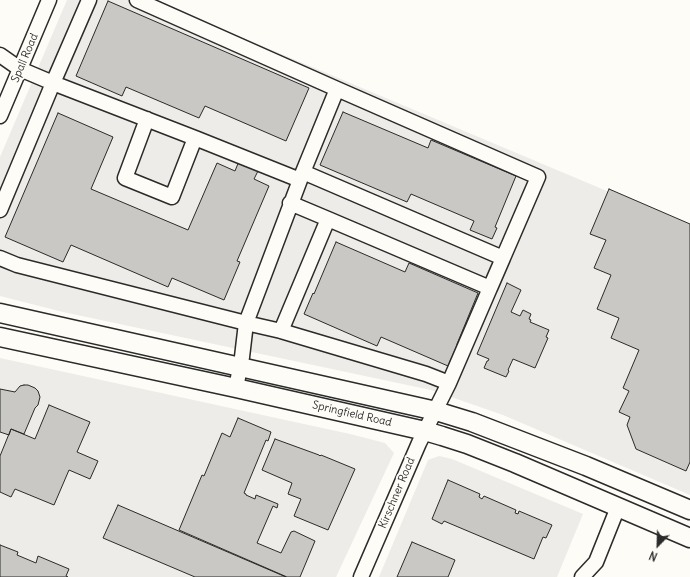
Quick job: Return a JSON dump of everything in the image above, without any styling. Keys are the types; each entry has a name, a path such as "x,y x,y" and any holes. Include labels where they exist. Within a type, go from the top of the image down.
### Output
{"main road":[{"name":"Springfield Road","path":"0,313 436,411 472,422 586,466 690,510"},
{"name":"Springfield Road","path":"0,337 425,431 467,444 515,463 690,538"}],"street":[{"name":"Spall Road","path":"0,116 49,0"},
{"path":"0,210 89,0"},
{"path":"137,0 337,89 290,203 246,323 242,357 236,388"},
{"path":"0,55 20,69 53,83 195,138 301,176 503,258"},
{"name":"Kirschner Road","path":"337,89 538,177 449,383 425,431 361,577"},
{"path":"147,119 125,178 172,197 195,138"},
{"path":"290,203 490,288"},
{"path":"281,331 328,219"},
{"path":"0,258 17,265 281,331 426,374 449,383"},
{"path":"582,577 596,562 618,507"}],"shaded area":[{"path":"67,0 153,0 690,226 690,495 503,415 431,390 63,312 0,296 0,157"},
{"path":"0,358 350,434 385,443 394,453 336,577 0,577"},
{"path":"439,456 452,459 583,514 557,577 379,577 428,460"}],"building":[{"path":"108,1 309,88 286,141 205,106 199,118 126,87 122,96 76,76"},
{"path":"343,112 428,148 431,140 516,176 495,227 497,228 492,239 470,230 474,221 411,194 407,202 320,165"},
{"path":"58,113 113,137 91,189 188,230 217,163 235,171 239,161 259,169 254,179 269,186 237,261 240,262 224,300 172,278 168,287 71,245 63,262 5,237"},
{"path":"609,189 690,224 690,462 686,471 636,449 627,425 630,417 619,412 629,391 623,388 639,350 611,338 619,318 597,309 611,275 594,268 606,240 590,234"},
{"path":"336,242 405,272 409,263 478,293 448,366 381,337 377,346 304,314"},
{"path":"507,283 521,290 511,312 520,316 523,310 531,314 529,319 531,320 530,322 549,330 546,337 548,338 535,368 513,359 506,377 484,368 489,359 477,354"},
{"path":"24,385 35,388 40,397 38,405 35,408 24,434 11,429 9,435 0,432 0,389 15,392 20,386"},
{"path":"49,405 90,422 77,452 98,461 90,479 69,470 54,505 15,489 11,497 0,492 0,456 11,429 35,439"},
{"path":"238,418 271,432 268,441 266,440 244,493 255,499 256,495 278,504 277,508 273,506 257,543 281,553 291,532 294,531 315,541 300,577 287,577 179,530 202,475 204,476 222,433 230,437"},
{"path":"275,439 355,469 328,530 294,516 301,499 288,494 292,483 262,470"},
{"path":"448,480 480,494 479,497 482,499 484,496 516,510 515,513 518,514 519,511 552,525 546,538 543,537 534,559 444,521 442,524 432,519"},
{"path":"118,505 286,577 195,577 103,538"},
{"path":"412,542 455,560 448,577 397,577"},
{"path":"0,545 18,552 17,555 36,563 38,556 69,569 66,576 68,577 0,577"}]}
